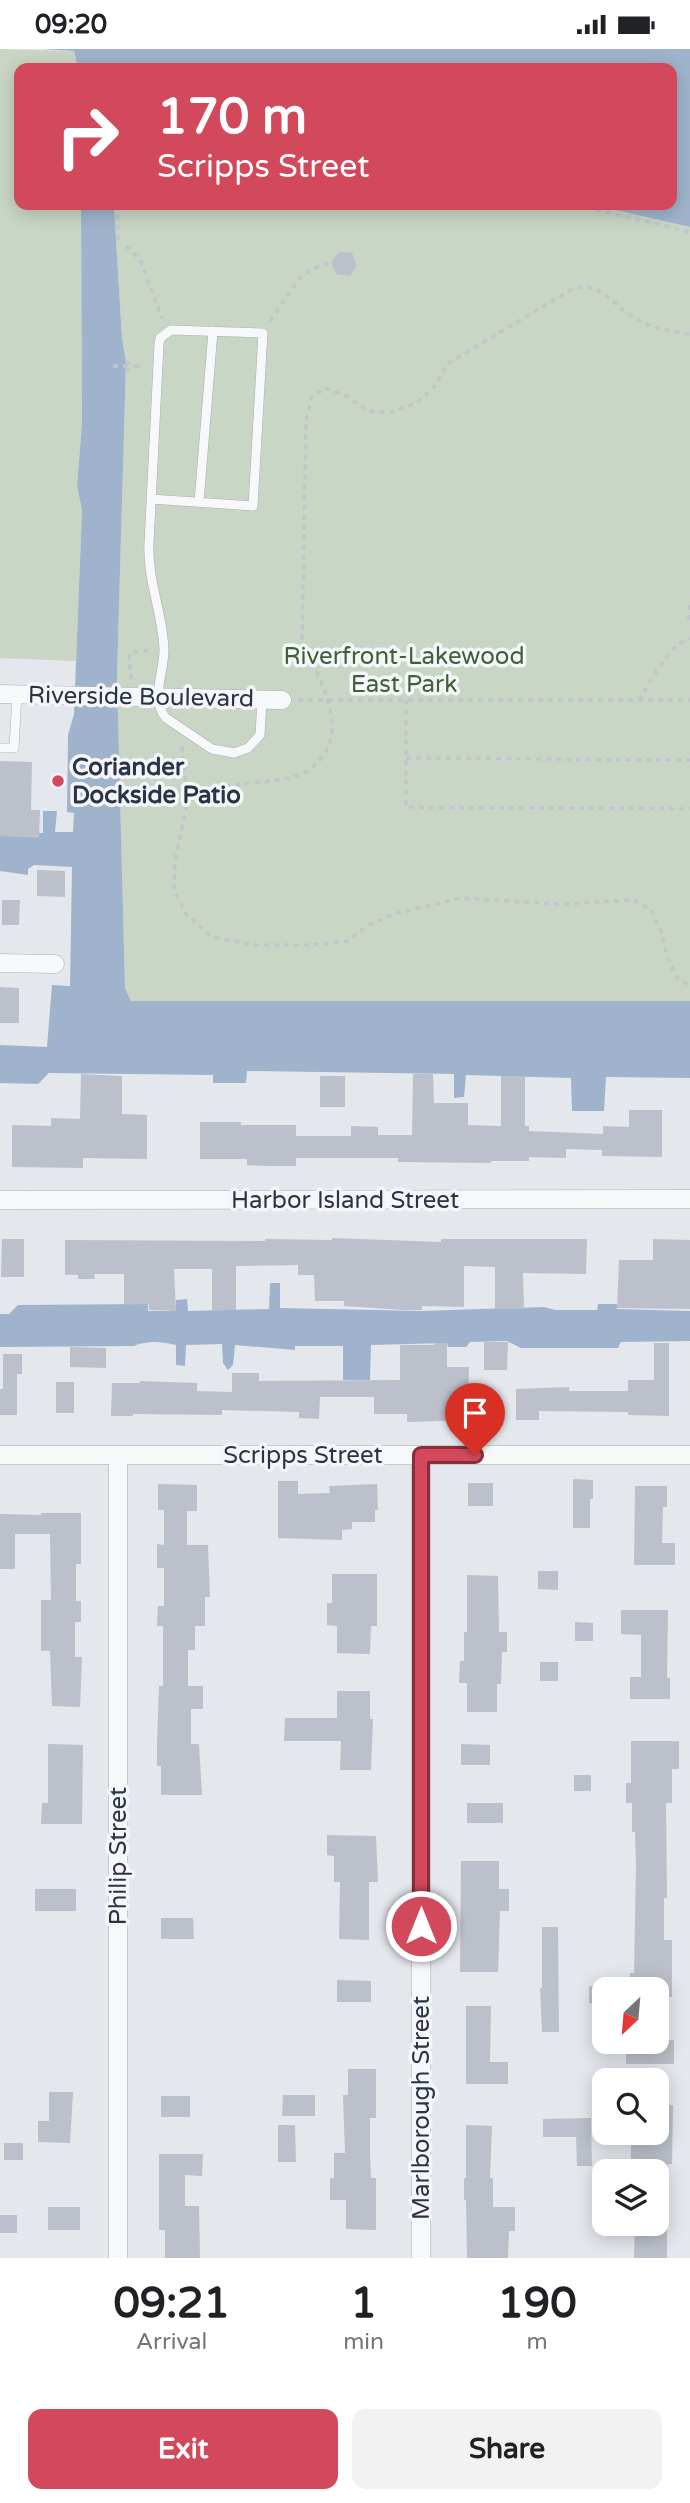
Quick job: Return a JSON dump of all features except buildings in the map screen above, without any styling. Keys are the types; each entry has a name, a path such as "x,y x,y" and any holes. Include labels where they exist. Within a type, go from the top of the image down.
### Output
{"street":[{"name":"Riverside Boulevard","path":"8,694 282,700"},
{"path":"0,963 55,964"},
{"name":"Harbor Island Street","path":"0,1200 690,1199"},
{"name":"Scripps Street","path":"0,1455 690,1455"},
{"name":"Philip Street","path":"118,1455 118,2258"},
{"name":"Marlborough Street","path":"421,1455 421,2258"}],"lane":[{"path":"151,499 253,506 263,333 171,330 160,338 151,499 148,560 163,632 164,649 158,698 160,711 179,727 219,752 234,753 254,743 260,735 262,700"},
{"path":"198,502 213,331"},
{"path":"0,748 14,748 8,694"}],"path":[{"path":"117,210 118,240"},
{"path":"598,210 690,232"},
{"path":"126,246 140,260 162,318"},
{"path":"262,320 272,321 283,299 299,279 312,269 331,262"},
{"path":"188,801 231,785 262,783 301,775 321,760 331,741 331,708 319,673 302,644 306,422 311,398 325,388 348,397 368,411 393,412 418,402 434,387 447,364 574,288 582,286 597,289 613,299 627,313 661,330 690,334"},
{"path":"126,362 135,366"},
{"path":"113,366 146,367"},
{"path":"125,371 135,366"},
{"path":"689,605 689,620"},
{"path":"639,700 671,651 680,642 690,638"},
{"path":"282,700 690,700"},
{"path":"406,700 406,807 690,809"},
{"path":"179,727 187,774 188,801 174,861 174,890 186,914 212,937 256,945 309,945 346,941 367,926 394,914 460,898 559,904 634,900 651,910 677,978 690,986"},
{"path":"406,758 690,759"}],"green space":[{"path":"0,49 74,51 77,63 14,63 14,210 81,210 82,423 77,486 82,510 76,661 0,658"},
{"name":"Riverfront-Lakewood East Park","path":"114,210 614,210 690,227 690,1001 131,1001 125,988 117,677 126,362 122,338"}],"water":[{"path":"42,49 690,49 690,227 615,210 677,210 677,63 77,63 74,51"},
{"path":"81,210 114,210 122,338 126,362 117,677 125,988 131,1001 690,1001 690,1078 606,1077 604,1111 572,1111 571,1078 466,1075 464,1097 454,1098 454,1074 247,1071 246,1083 213,1083 213,1075 49,1073 38,1084 0,1083 0,1045 47,1047 52,985 70,986 72,867 34,865 28,869 28,875 0,871 0,831 43,833 43,811 57,811 55,832 73,832 74,813 67,812 68,735 74,714 82,510 77,486 82,423"},
{"path":"270,1283 280,1283 280,1308 422,1311 544,1307 555,1310 597,1310 598,1304 617,1304 617,1309 690,1311 690,1341 621,1342 618,1348 521,1348 507,1341 470,1342 466,1347 448,1347 447,1343 371,1345 370,1380 343,1380 343,1346 295,1346 295,1350 235,1345 233,1365 228,1370 223,1363 222,1344 186,1345 185,1366 176,1365 176,1345 160,1342 134,1346 0,1347 0,1314 9,1314 18,1305 148,1304 148,1311 176,1311 176,1300 187,1299 188,1311 269,1309"}],"place":[{"name":"Coriander Dockside Patio","path":"58,781"}],"route":[{"path":"421,1926 421,1455 475,1455"}]}
